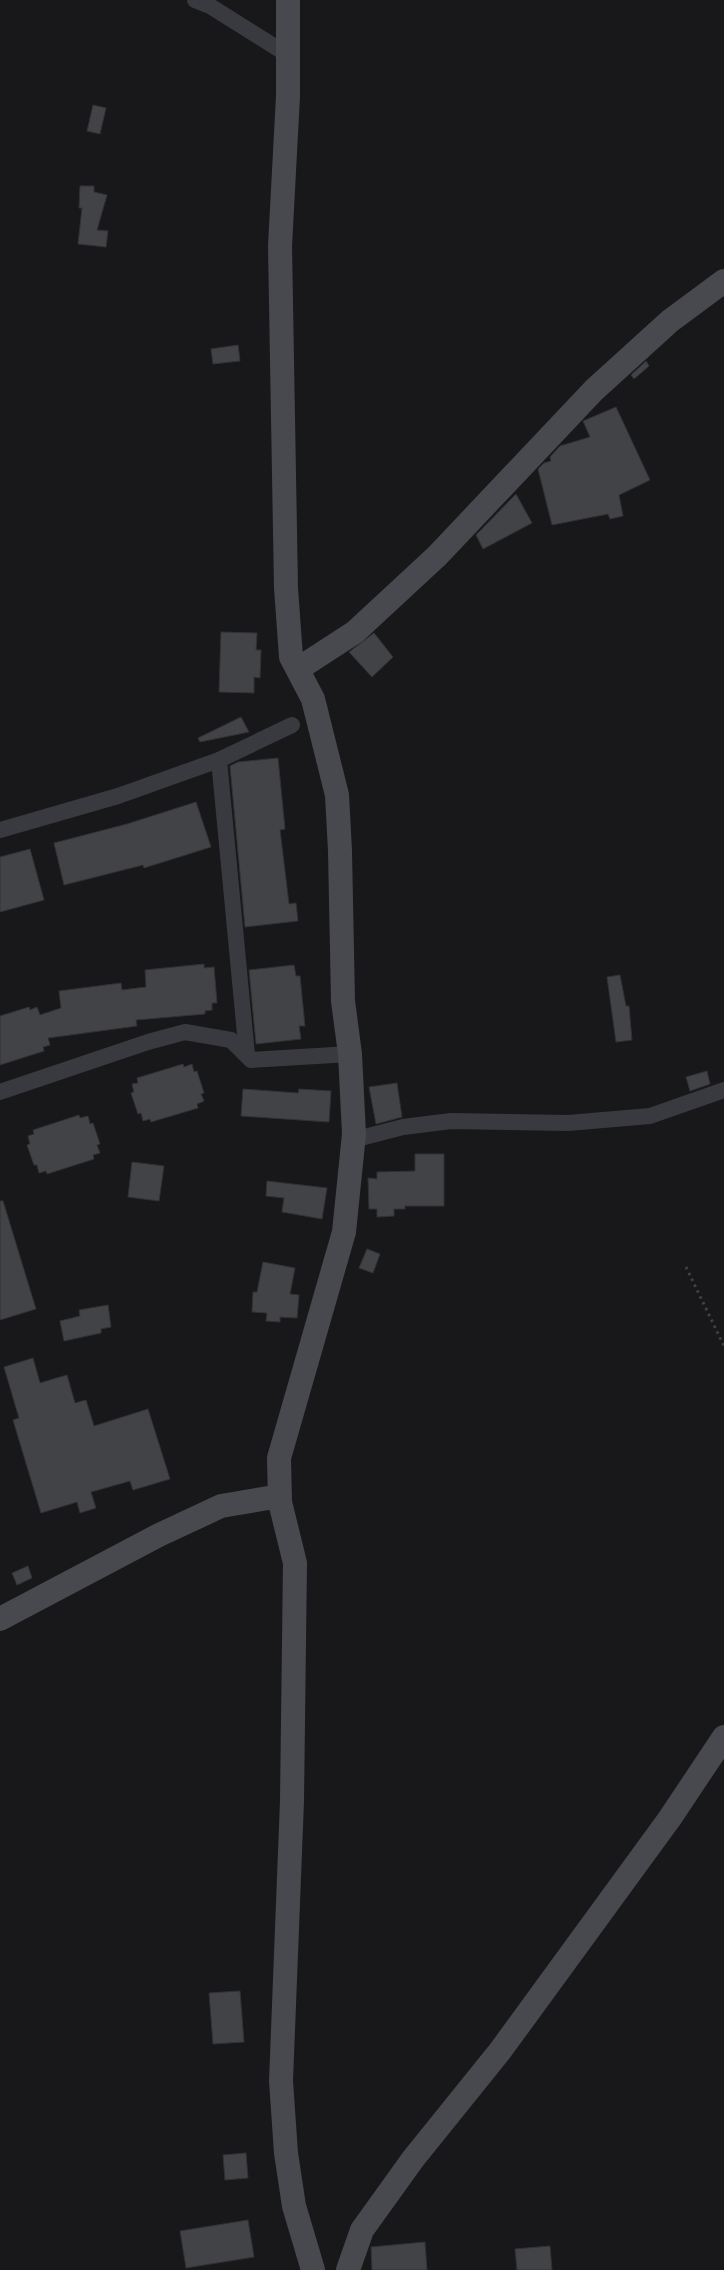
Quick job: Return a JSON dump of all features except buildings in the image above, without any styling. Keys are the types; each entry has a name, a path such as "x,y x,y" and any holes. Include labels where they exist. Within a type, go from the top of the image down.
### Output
{"street":[{"path":"194,0 210,6 288,55"},
{"path":"288,0 288,96 280,246 286,588 291,657 313,699 337,795 343,1001 350,1054 353,1140 344,1232 279,1458 280,1496 295,1562 292,1801 281,2081 286,2153 294,2206 313,2270"},
{"path":"298,669 356,632 437,556 594,390 670,322 724,281"},
{"path":"0,830 118,796 219,760 292,725"},
{"path":"219,760 247,1056"},
{"path":"0,1092 148,1042 185,1032 231,1040 251,1060 350,1054"},
{"path":"353,1140 403,1127 451,1121 568,1124 650,1116 724,1090"},
{"path":"0,1619 159,1534 221,1506 280,1496"},
{"path":"348,2270 362,2230 414,2159 500,2051 670,1818 724,1737"}],"path":[{"path":"686,1266 724,1346"}]}
